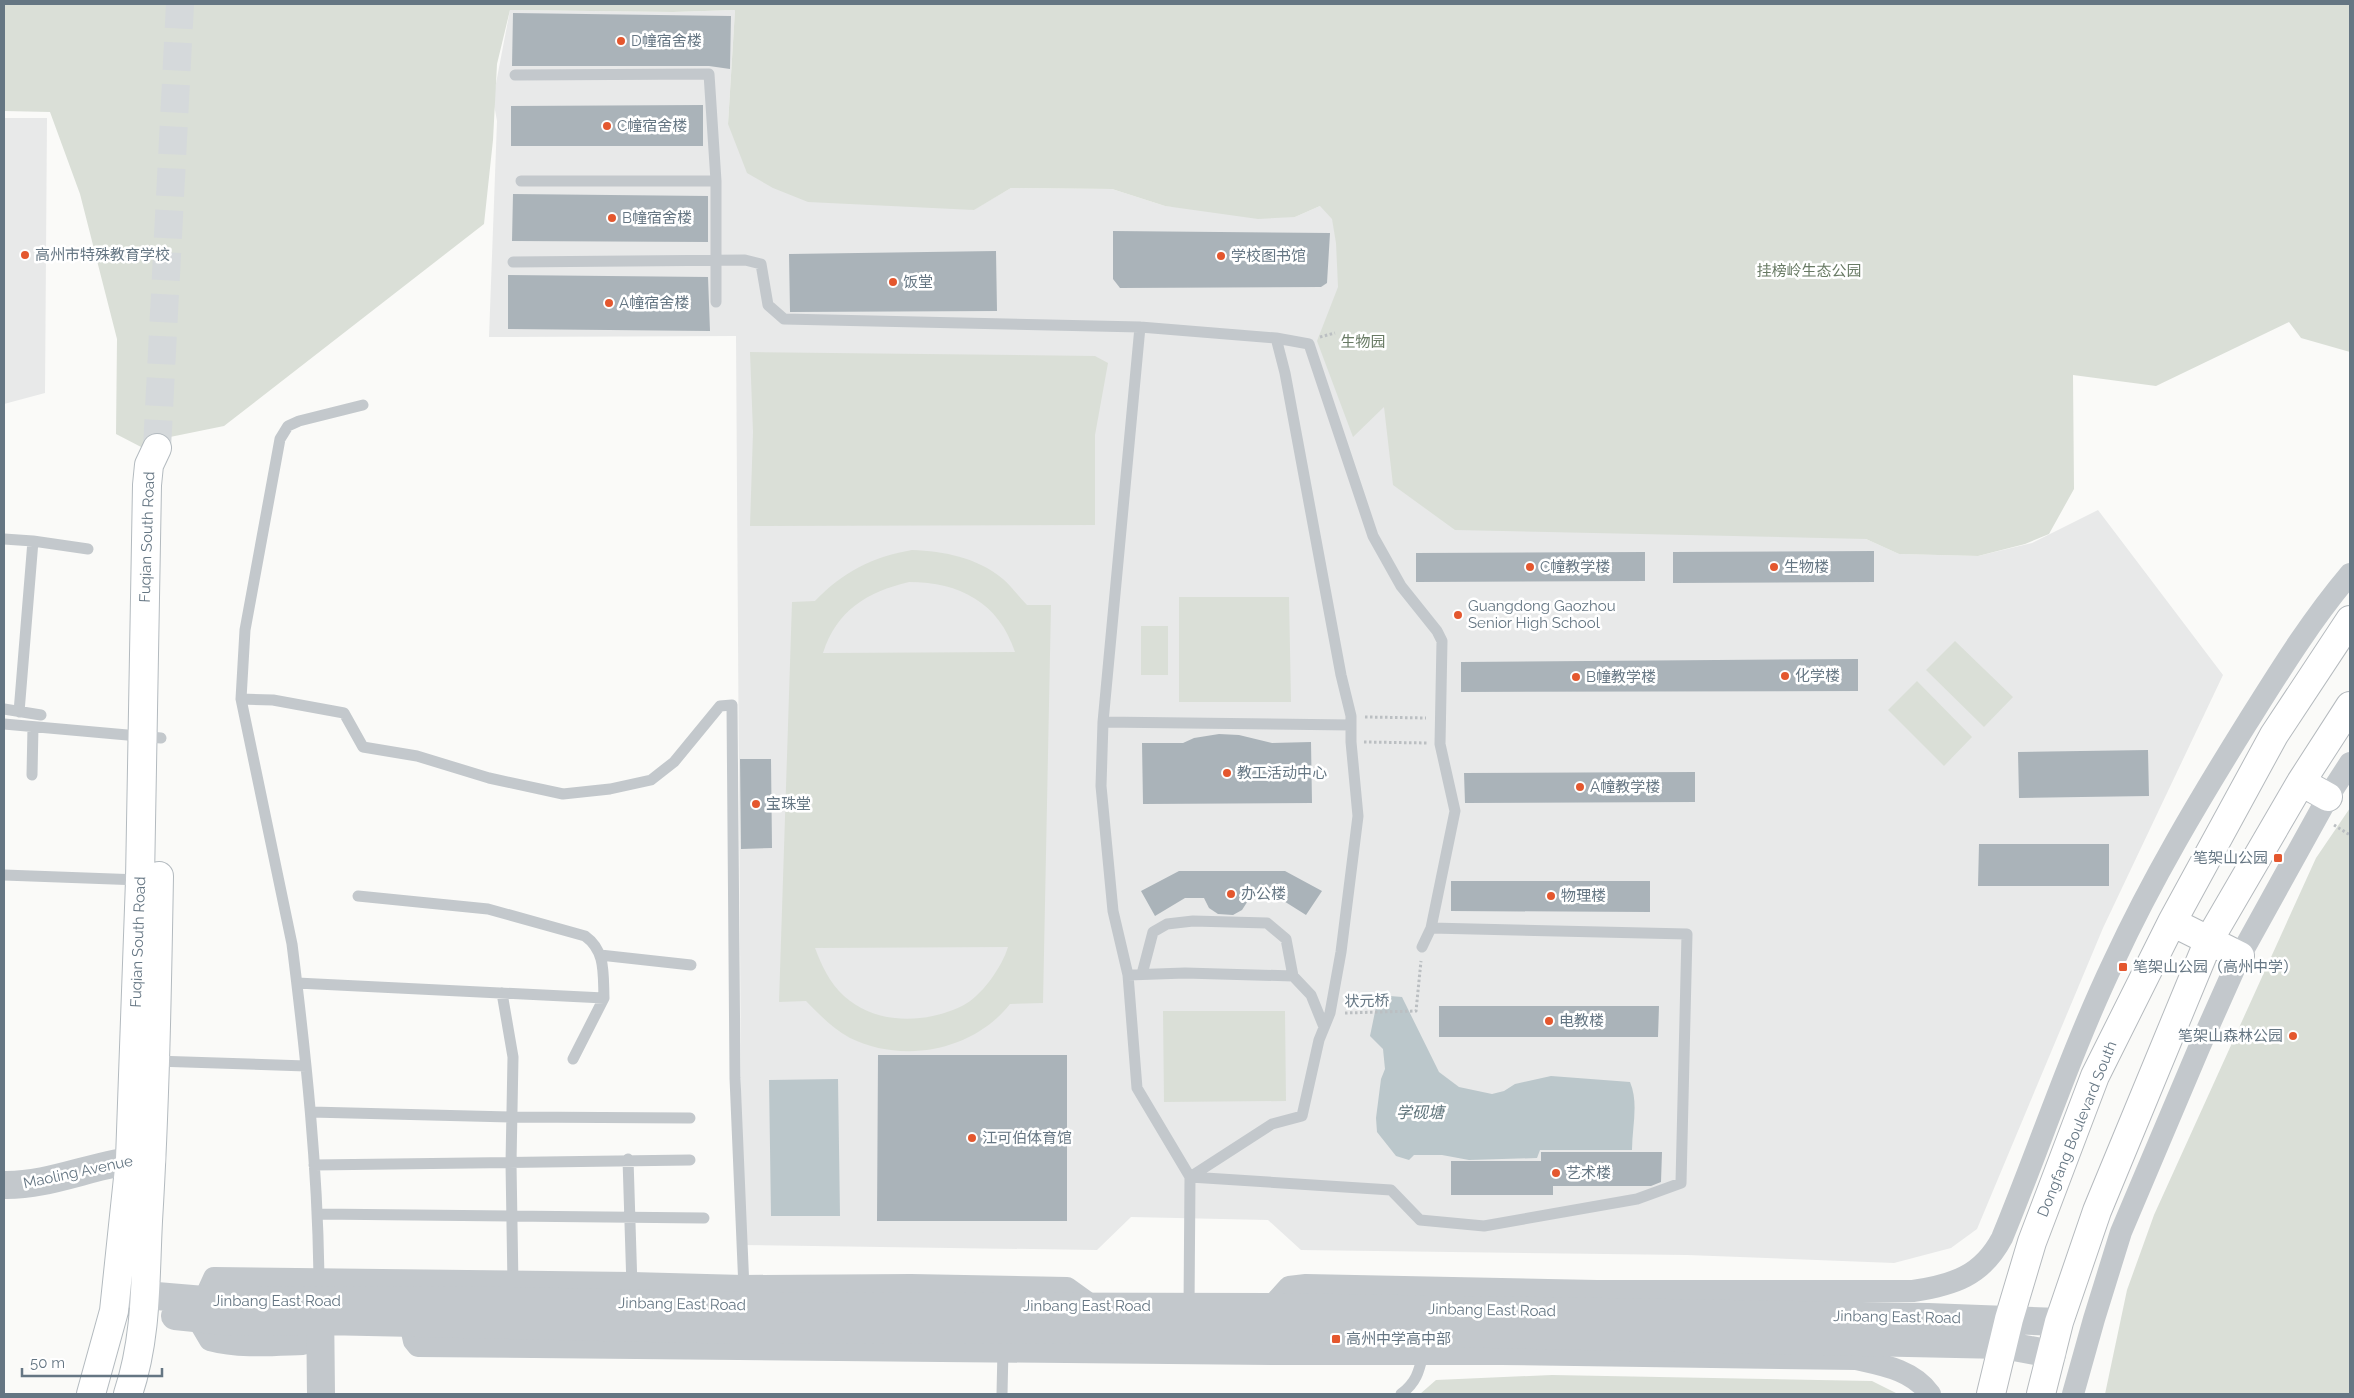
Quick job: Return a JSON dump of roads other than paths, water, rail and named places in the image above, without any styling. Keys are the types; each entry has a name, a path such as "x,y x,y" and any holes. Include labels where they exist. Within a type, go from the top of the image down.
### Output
{"main road":[{"name":"Fuqian South Road","path":"128,1394 135,1373 146,1304 141,1159 150,880 152,738 147,485 149,465 156,448 165,488 152,738"},
{"name":"Dongfang Boulevard South","path":"1990,1394 2032,1242 2095,1076 2172,922 2274,734 2350,620"},
{"path":"2041,1394 2059,1322 2097,1211 2209,940 2301,782 2350,706"},
{"path":"2301,782 2328,797"},
{"path":"2172,922 2240,956"},
{"name":"Fuqian South Road","path":"91,1394 115,1301 141,1159"}],"street":[{"path":"1272,1307 1289,1287 1306,1286 1597,1291 1913,1291 1944,1286 1971,1274 1994,1255 2002,1238 2110,970 2146,895 2206,788 2259,704 2321,608 2350,574"},
{"path":"2073,1394 2121,1232 2159,1138 2240,956 2328,797 2350,763"},
{"name":"Maoling Avenue","path":"4,1185 41,1182 141,1159"},
{"path":"200,1309 214,1278 320,1300 321,1394"},
{"path":"751,1320 912,1285 1067,1288 1092,1306"},
{"name":"Jinbang East Road","path":"115,1301 200,1309 234,1322 320,1300 513,1291 632,1293 751,1320"},
{"name":"Jinbang East Road","path":"320,1300 469,1336 562,1337 751,1320 948,1318 1092,1306 1189,1317 1502,1332 2006,1332 2059,1322"},
{"name":"Jinbang East Road","path":"948,1318 1003,1341 1272,1307 1502,1332"},
{"path":"751,1320 1003,1341 1423,1354 1502,1332 1856,1359 1901,1370 1925,1387 1930,1394"},
{"name":"Jinbang East Road","path":"2006,1332 2052,1354"}],"lane":[{"path":"515,75 709,74 716,180 716,302"},
{"path":"521,181 716,180"},
{"path":"513,262 745,260 761,264 768,306 784,319 1140,327 1276,338 1309,344 1373,536 1401,586 1442,641 1440,744 1455,811 1445,868 1430,928 1422,947"},
{"path":"1140,327 1103,722 1101,786 1112,901 1128,975 1137,1088 1190,1177 1189,1317"},
{"path":"1190,1177 1272,1124 1302,1116 1318,1040 1330,1013 1341,952 1358,816 1351,742 1351,721 1285,373 1276,338"},
{"path":"320,1300 318,1214 311,1112 292,944 241,699 245,630 280,439 288,426 299,421 363,405"},
{"path":"4,539 88,549"},
{"path":"19,712 33,541"},
{"path":"241,699 273,700 344,713 363,747 417,756 489,778 563,794 610,789 651,780 674,762 720,706 732,706 735,1078 751,1320"},
{"path":"4,709 41,715"},
{"path":"1103,722 1351,721"},
{"path":"4,724 152,738"},
{"path":"32,775 33,727"},
{"path":"4,875 150,880"},
{"path":"358,896 488,909 585,936 596,943 600,955 604,998 573,1059"},
{"path":"1142,974 1152,932 1167,924 1193,921 1267,923 1286,939 1292,976 1311,995 1324,1027"},
{"path":"1190,1177 1391,1190 1420,1220 1484,1226 1637,1198 1681,1183 1687,934 1430,928"},
{"path":"600,955 691,965"},
{"path":"1128,975 1292,976"},
{"path":"297,983 604,998"},
{"path":"502,992 513,1058 511,1163 513,1291"},
{"path":"145,1060 306,1066"},
{"path":"311,1112 513,1117 690,1118"},
{"path":"314,1166 628,1159 690,1160"},
{"path":"628,1159 632,1293"},
{"path":"318,1214 704,1218"},
{"path":"1002,1394 1003,1341"},
{"path":"1400,1394 1416,1380 1423,1354"}],"water":[{"name":"学砚塘","path":"1390,996 1402,997 1439,1072 1459,1087 1492,1094 1504,1091 1515,1084 1551,1076 1630,1082 1635,1107 1632,1150 1540,1150 1537,1158 1469,1160 1442,1155 1414,1155 1409,1160 1396,1156 1377,1132 1376,1118 1381,1079 1385,1069 1383,1049 1370,1036 1377,1002"},
{"path":"838,1079 840,1216 771,1216 769,1080"}],"tunnel":[{"path":"157,448 180,4"}],"place":[{"name":"D幢宿舍楼","path":"621,41"},
{"name":"C幢宿舍楼","path":"607,126"},
{"name":"B幢宿舍楼","path":"612,218"},
{"name":"高州市特殊教育学校","path":"25,255"},
{"name":"学校图书馆","path":"1221,256"},
{"name":"饭堂","path":"893,282"},
{"name":"A幢宿舍楼","path":"609,303"},
{"name":"C幢教学楼","path":"1530,567"},
{"name":"生物楼","path":"1774,567"},
{"name":"Guangdong Gaozhou Senior High School","path":"1458,615"},
{"name":"化学楼","path":"1785,676"},
{"name":"B幢教学楼","path":"1576,677"},
{"name":"教工活动中心","path":"1227,773"},
{"name":"A幢教学楼","path":"1580,787"},
{"name":"宝珠堂","path":"756,804"},
{"name":"笔架山公园","path":"2278,858"},
{"name":"办公楼","path":"1231,894"},
{"name":"物理楼","path":"1551,896"},
{"name":"笔架山公园（高州中学）","path":"2123,967"},
{"name":"电教楼","path":"1549,1021"},
{"name":"笔架山森林公园","path":"2293,1036"},
{"name":"江可伯体育馆","path":"972,1138"},
{"name":"艺术楼","path":"1556,1173"},
{"name":"高州中学高中部","path":"1336,1339"}],"park label":[{"name":"挂榜岭生态公园","path":"1809,271"},
{"name":"生物园","path":"1363,342"}]}
